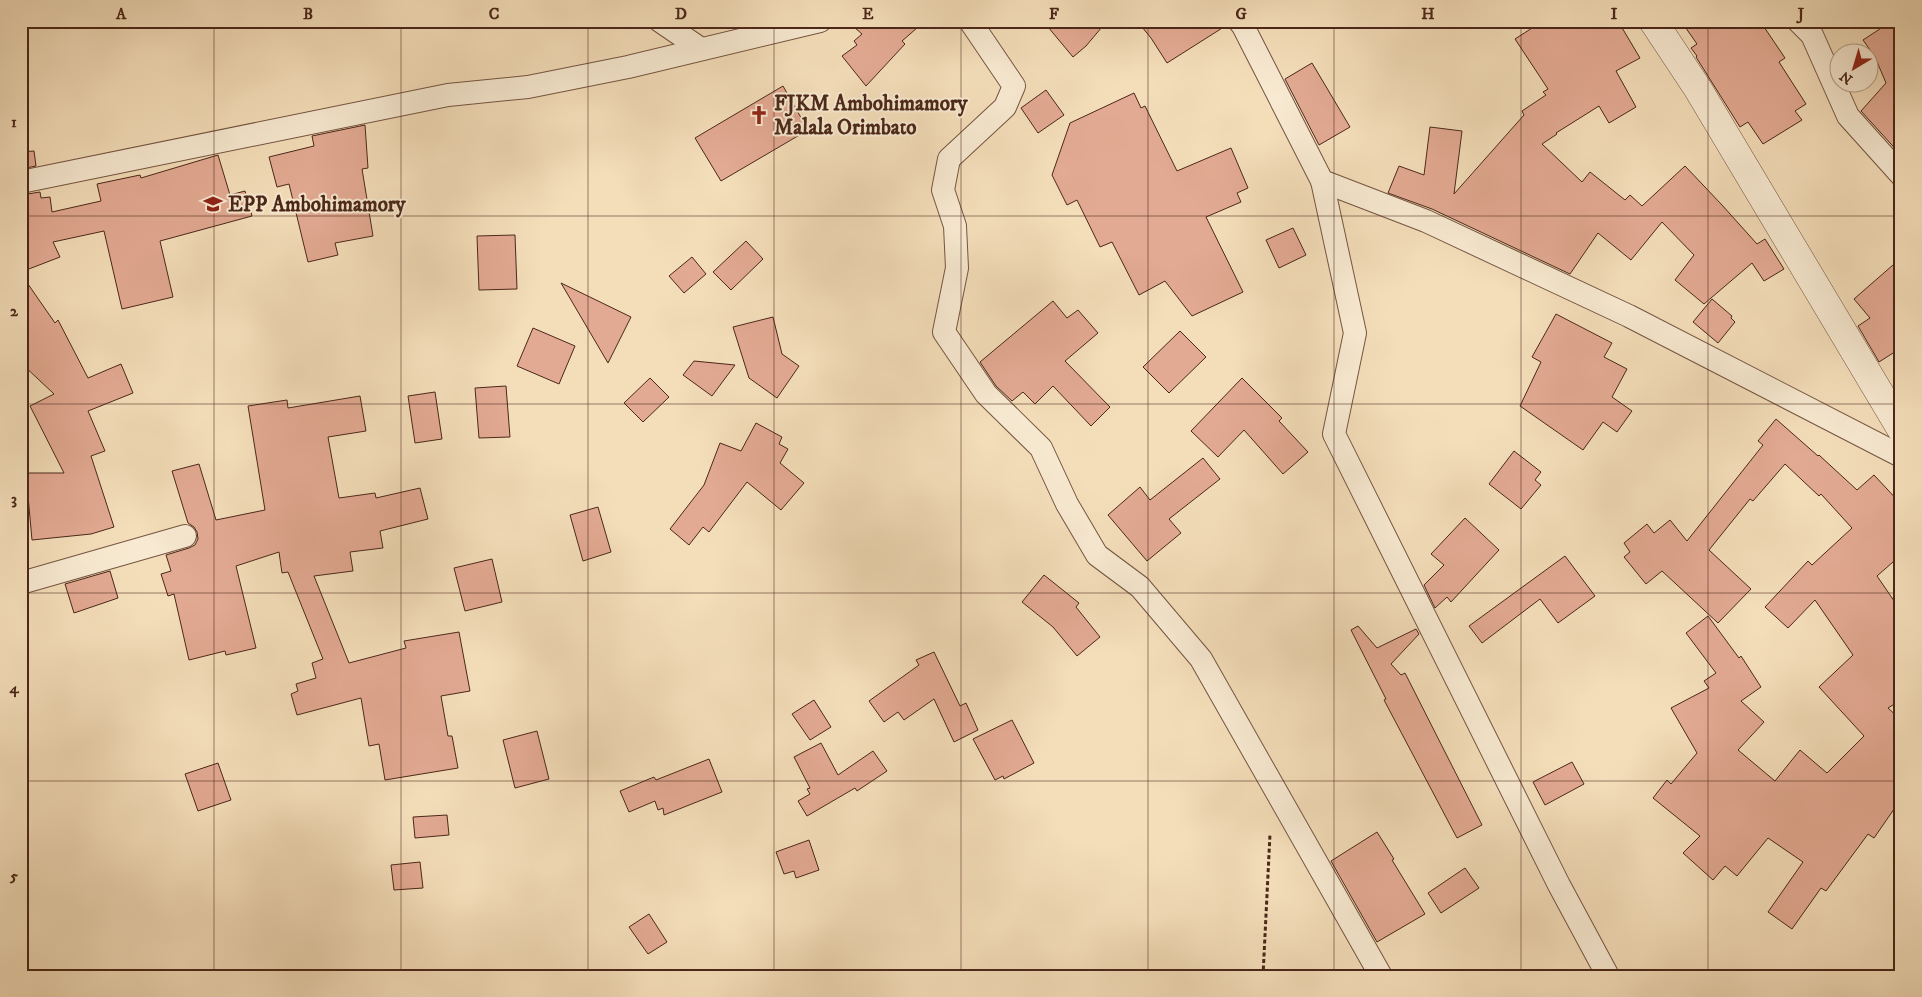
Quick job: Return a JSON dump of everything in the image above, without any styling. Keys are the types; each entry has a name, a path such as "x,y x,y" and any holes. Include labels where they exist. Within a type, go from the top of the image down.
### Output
{"street":[{"path":"660,21 701,49"},
{"path":"21,182 448,95 528,87 628,67 820,21"},
{"path":"970,21 1014,86 1005,107 949,159 943,190 955,226 957,268 944,332 986,394 1041,448 1067,504 1097,555 1140,586 1201,659 1381,976"},
{"path":"1239,21 1322,181 1355,333 1334,434 1555,876 1608,976"},
{"path":"1653,21 1698,89 1901,429"},
{"path":"1798,21 1812,34 1848,116 1901,176"},
{"path":"1322,181 1426,222 1629,316 1901,456"},
{"path":"21,583 185,536"}],"path":[{"path":"1263,976 1270,832"}],"building":[{"path":"847,21 925,21 902,41 905,44 866,86 842,56 857,45 854,41 862,34"},
{"path":"1043,21 1107,21 1086,46 1073,57"},
{"path":"1137,21 1226,21 1227,25 1167,63 1151,38"},
{"path":"1543,21 1618,21 1640,58 1616,71 1636,107 1609,123 1599,106 1542,144 1582,182 1590,172 1625,200 1630,195 1642,206 1685,166 1757,244 1765,239 1784,269 1764,281 1752,263 1704,304 1675,280 1694,255 1662,222 1631,260 1598,233 1570,274 1432,209 1388,193 1399,166 1424,175 1430,127 1462,131 1454,194 1524,115 1522,111 1546,95 1543,92 1548,89 1515,39"},
{"path":"1681,21 1760,21 1785,58 1779,62 1806,104 1795,111 1802,120 1763,144 1748,122 1740,127 1696,57 1691,48 1697,44"},
{"path":"1892,21 1901,21 1901,155 1861,111 1880,92 1886,83 1880,69 1880,42 1864,42 1863,40"},
{"path":"1312,63 1350,127 1319,145 1285,79"},
{"path":"783,86 808,130 721,181 695,138"},
{"path":"1046,90 1064,115 1038,133 1021,108"},
{"path":"1134,93 1141,108 1145,106 1177,171 1231,148 1248,188 1237,193 1241,202 1206,217 1243,292 1192,316 1165,281 1139,295 1112,242 1100,247 1077,200 1067,205 1052,175 1070,123"},
{"path":"365,125 368,168 362,169 373,236 335,243 338,255 308,262 289,184 277,187 269,157 314,146 312,136"},
{"path":"34,151 36,166 21,169 21,152"},
{"path":"218,155 230,195 245,191 252,216 160,241 173,297 122,309 104,231 53,242 60,257 21,272 21,195 40,192 41,198 50,197 52,212 101,201 97,184 140,175 141,178"},
{"path":"1293,228 1306,255 1279,268 1266,240"},
{"path":"515,235 517,289 479,290 477,236"},
{"path":"746,241 763,259 731,290 713,272"},
{"path":"692,257 706,274 684,293 669,276"},
{"path":"1901,258 1901,348 1879,362 1858,326 1870,318 1854,299"},
{"path":"21,274 55,323 58,320 88,378 121,364 133,393 88,411 105,451 91,456 114,527 91,534 32,540 28,496 22,496 22,473 64,473 30,406 54,394 21,363"},
{"path":"561,283 631,317 608,363"},
{"path":"1712,299 1732,316 1731,318 1735,322 1718,343 1693,322"},
{"path":"1053,301 1067,318 1078,310 1098,333 1065,361 1110,407 1091,426 1053,386 1035,404 1023,392 1012,401 996,386 980,362"},
{"path":"1556,314 1612,343 1604,357 1627,369 1612,397 1632,411 1617,432 1603,422 1583,450 1520,406 1541,362 1532,357"},
{"path":"773,317 782,354 799,366 777,398 749,378 733,327"},
{"path":"533,328 575,346 559,384 517,366"},
{"path":"1180,331 1206,357 1169,393 1143,367"},
{"path":"694,361 735,365 712,396 683,375"},
{"path":"650,378 669,397 643,422 624,403"},
{"path":"1242,378 1282,418 1279,421 1308,452 1283,474 1244,430 1218,457 1191,431"},
{"path":"506,386 510,437 479,438 475,388"},
{"path":"435,392 442,439 415,443 408,396"},
{"path":"360,396 366,431 328,437 339,498 375,493 376,498 420,488 428,519 380,531 383,548 350,552 353,571 314,576 349,663 406,648 404,641 459,632 470,691 441,696 448,736 452,736 458,768 385,780 379,744 369,746 361,698 297,715 291,694 298,691 296,684 316,678 312,663 323,659 288,572 282,573 279,552 236,566 256,648 226,655 225,651 189,660 174,594 168,596 161,574 171,571 166,555 195,545 198,539 194,527 188,523 172,471 199,464 216,520 265,510 248,406 287,400 288,408"},
{"path":"1776,419 1857,490 1874,475 1901,504 1901,555 1877,576 1901,611 1901,700 1888,708 1901,720 1901,799 1874,838 1868,834 1826,891 1821,888 1792,929 1768,912 1803,862 1768,838 1737,876 1725,866 1713,880 1683,853 1700,836 1653,798 1667,780 1671,784 1697,753 1671,708 1709,688 1704,681 1716,673 1686,633 1708,616 1739,658 1741,656 1761,687 1741,701 1764,722 1738,750 1775,781 1800,750 1827,773 1864,736 1819,687 1853,655 1815,600 1788,628 1765,607 1808,561 1812,565 1852,528 1821,494 1819,496 1785,464 1753,501 1750,499 1709,550 1751,589 1718,623 1662,571 1646,584 1624,557 1630,552 1624,543 1647,524 1654,533 1670,520 1687,541 1763,445 1758,441"},
{"path":"756,423 782,437 779,444 788,449 780,463 804,483 781,510 747,482 709,532 703,527 689,545 670,529 704,485 720,443 741,451"},
{"path":"1514,451 1541,472 1535,480 1541,485 1521,509 1489,484"},
{"path":"1203,458 1220,479 1169,519 1181,533 1147,561 1108,515 1140,487 1150,500"},
{"path":"598,507 611,552 583,561 570,515"},
{"path":"1465,518 1499,550 1451,602 1447,597 1435,608 1424,585 1444,565 1431,554"},
{"path":"1565,556 1595,596 1558,623 1540,599 1482,643 1469,626"},
{"path":"492,559 502,602 465,611 454,568"},
{"path":"110,571 118,598 74,613 65,584"},
{"path":"1044,575 1079,603 1076,607 1100,637 1077,656 1053,627 1022,602"},
{"path":"1358,626 1377,648 1416,629 1419,634 1391,664 1401,675 1405,673 1482,825 1457,838 1384,700 1386,699 1351,630"},
{"path":"934,652 960,706 966,703 978,730 954,742 934,699 904,720 898,712 884,722 869,701 919,665 916,660"},
{"path":"814,700 831,727 810,740 792,714"},
{"path":"1012,720 1034,763 1004,779 1003,776 995,780 973,739"},
{"path":"537,731 549,779 515,788 503,740"},
{"path":"821,743 838,775 873,751 887,771 857,791 855,788 807,816 798,801 810,794 807,789 810,788 794,757"},
{"path":"709,759 722,792 664,815 663,808 658,810 655,801 629,812 620,791 654,777 656,780"},
{"path":"1572,762 1584,784 1545,805 1533,782"},
{"path":"218,763 231,800 198,811 185,774"},
{"path":"447,815 449,835 415,838 413,817"},
{"path":"1377,832 1425,914 1377,942 1331,861"},
{"path":"809,840 819,870 796,878 794,871 784,874 776,852"},
{"path":"420,862 423,888 394,890 391,865"},
{"path":"1465,868 1479,888 1441,913 1428,893"},
{"path":"649,914 667,942 648,954 629,927"}],"place":[{"name":"FJKM Ambohimamory Malala Orimbato","path":"759,115"},
{"name":"EPP Ambohimamory","path":"213,204"}]}
